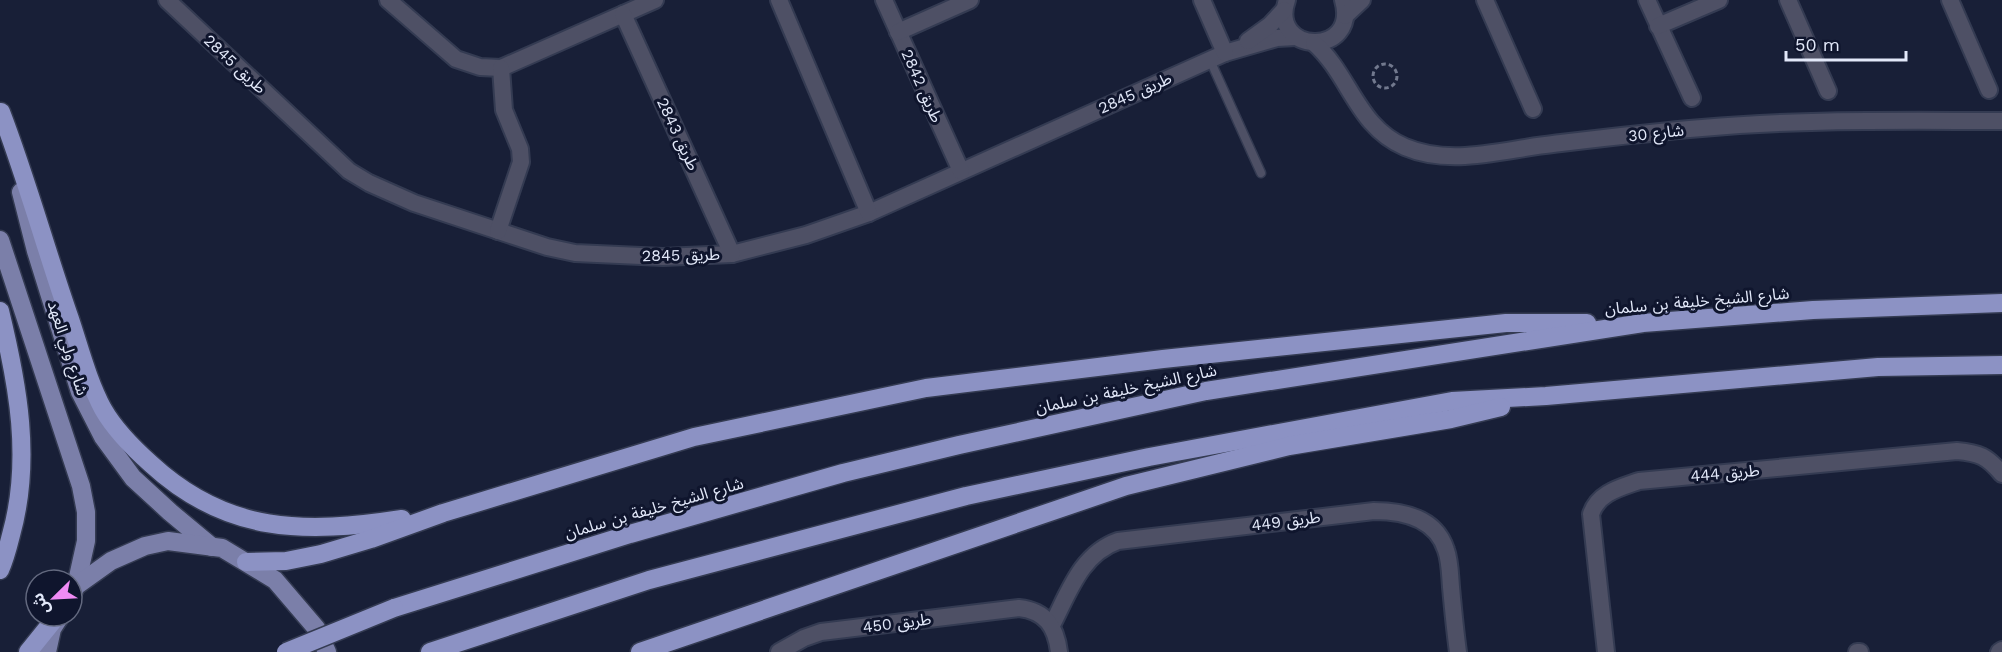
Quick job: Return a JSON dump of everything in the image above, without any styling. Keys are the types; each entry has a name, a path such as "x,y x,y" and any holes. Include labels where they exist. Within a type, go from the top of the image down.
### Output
{"highway":[{"path":"1,109 87,371 104,410 132,447 148,462 184,492 234,514 282,526 305,528 357,526 442,513"},
{"name":"شارع الشيخ خليفة بن سلمان","path":"286,652 394,608 630,534 843,473 1206,391 1643,323 1813,310 2002,303"},
{"path":"0,311 21,417 23,467 16,516 0,570"},
{"path":"246,562 286,561 321,554 371,539 442,513 694,437 926,388 1163,359 1506,323 1643,323"},
{"path":"430,652 649,580 966,496 1149,457 1452,401 1546,396 1878,367 2002,365"},
{"path":"642,652 1125,486 1289,446 1451,418 1546,396"},
{"path":"28,652 48,628"}],"main road":[{"name":"شارع ولي العهد","path":"1,109 36,251 80,392 103,437 133,477 212,547"},
{"name":"شارع ولي العهد","path":"0,240 81,486 86,512 86,541 79,568"},
{"path":"84,582 111,561 145,546 168,541 222,548 275,580 316,628 327,652"},
{"path":"47,652 52,628"}],"street":[{"name":"طريق 2845","path":"167,0 349,171 369,183 414,203 547,247 575,253 663,257 732,254 806,236 868,213 1224,54 1277,38 1296,37"},
{"path":"388,0 456,59 480,68 501,68 655,0"},
{"path":"779,0 868,213"},
{"name":"طريق 2842","path":"884,0 961,171"},
{"path":"898,32 970,0"},
{"path":"1202,0 1224,54"},
{"path":"1285,5 1287,25 1296,37 1314,43 1326,41 1337,34 1344,8 1362,0"},
{"path":"1485,0 1533,109"},
{"path":"1647,0 1692,98"},
{"path":"1658,26 1719,0"},
{"path":"1788,0 1828,91"},
{"path":"1950,0 1989,90"},
{"name":"طريق 2845","path":"1224,54 1270,25 1285,5"},
{"name":"طريق 2843","path":"623,14 732,254"},
{"name":"شارع 30","path":"1337,34 1337,46 1344,80"},
{"name":"شارع 30","path":"1314,43 1344,80 1367,120 1404,147 1427,154 1447,156 1480,154 1551,144 1726,126 1843,120 2002,121"},
{"path":"498,231 521,162 520,149 504,110 501,68"},
{"name":"طريق 444","path":"1606,652 1591,514 1593,507 1608,493 1639,481 1957,451 1976,453 1989,460 2002,474"},
{"name":"طريق 449","path":"1052,625 1085,564 1100,549 1118,541 1386,511 1419,519 1436,531 1442,539 1449,559 1458,652"},
{"name":"طريق 450","path":"779,652 820,632 1019,608 1038,612 1052,625"},
{"path":"1052,625 1056,633 1059,652"}],"lane":[{"path":"1224,54 1261,173"}],"path":[{"path":"1388,64 1396,71 1397,77 1392,86 1381,88 1373,81 1374,70 1378,66 1388,64"}]}
